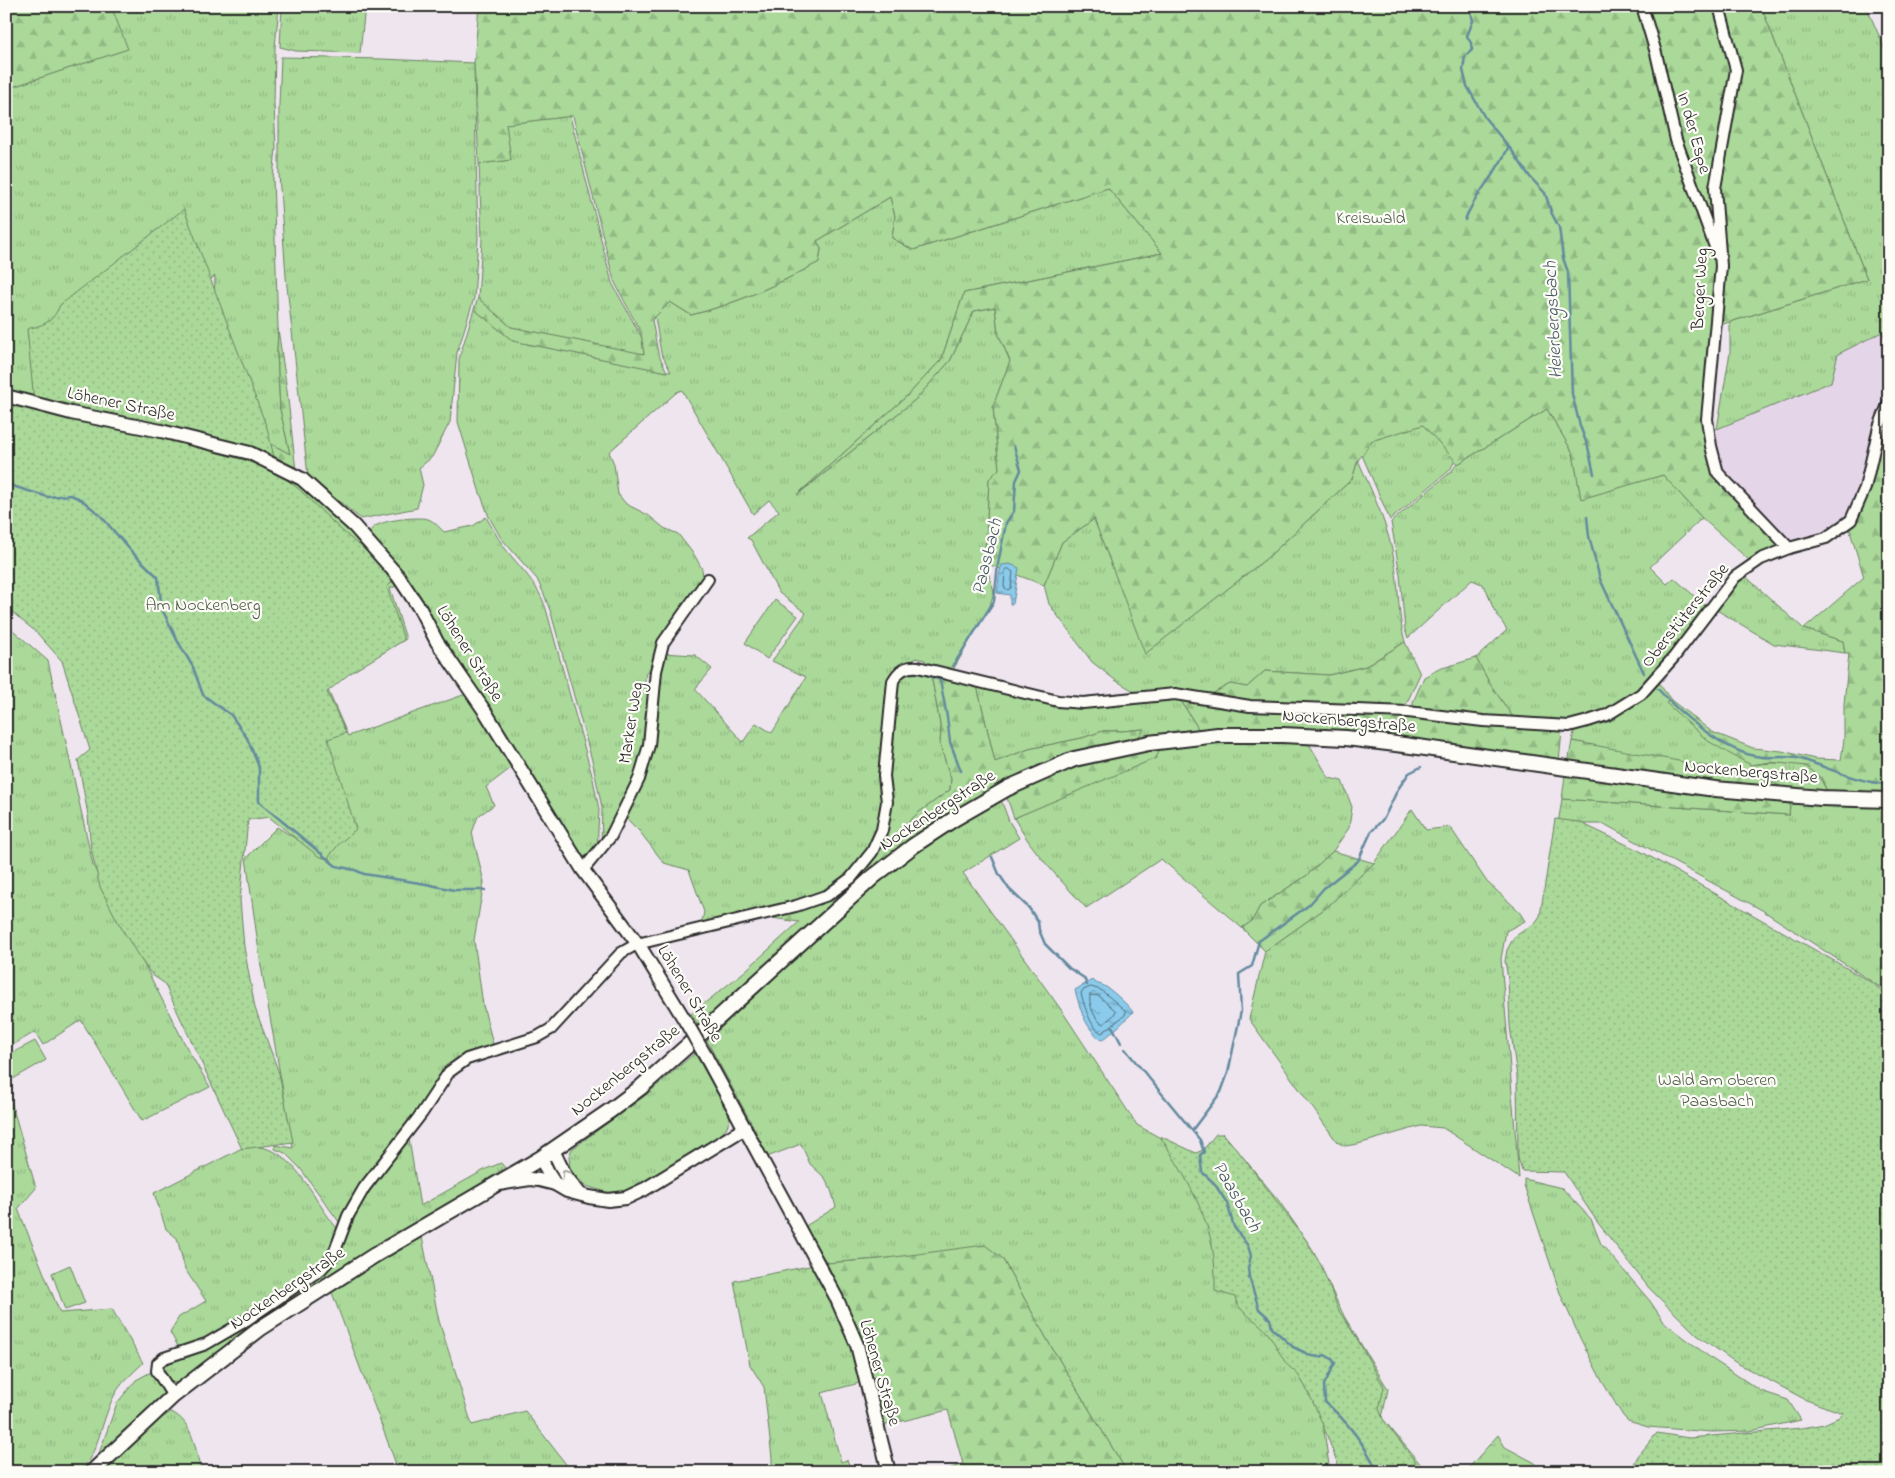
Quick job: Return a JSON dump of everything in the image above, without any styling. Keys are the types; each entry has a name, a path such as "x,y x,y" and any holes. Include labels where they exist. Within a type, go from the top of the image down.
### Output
{"main road":[{"name":"Nockenbergstraße","path":"92,1472 173,1396 261,1328 324,1286 547,1154 640,1088 873,876 954,819 1008,788 1074,759 1149,743 1218,735 1282,734 1346,738 1404,745 1714,790 1821,798 1889,800"}],"street":[{"name":"In der Espe","path":"1642,6 1656,53 1676,140 1722,266"},
{"name":"Berger Weg","path":"1719,6 1736,70 1715,188 1722,266 1708,419 1711,446 1718,473 1789,548"},
{"name":"Löhener Straße","path":"6,396 71,413 161,431 250,453 302,478 354,526 398,576 420,609 437,642 486,713 583,870 638,944 662,982 746,1128 836,1297 857,1345 889,1472"},
{"name":"Oberstüterstraße","path":"1651,684 1735,577 1760,559 1789,548 1826,538 1850,520 1866,488 1879,428 1888,405"},
{"name":"Marker Weg","path":"583,870 611,836 639,779 649,745 656,671 665,638 708,580"},
{"name":"Nockenbergstraße","path":"173,1396 157,1371 158,1363 164,1358 206,1344 242,1323 320,1269 333,1256 348,1216 360,1195 422,1113 449,1072 467,1059 537,1037 551,1029 621,953 638,944 796,906 828,895 851,878 872,852 882,830 887,802 884,776 893,681 901,670 906,667 925,669 1058,701 1083,703 1175,694 1250,706 1408,712 1482,721 1569,726 1607,715 1630,702 1651,684"},
{"path":"547,1154 548,1173 556,1184 567,1191 608,1200 626,1198 645,1189 746,1128"},
{"path":"547,1154 580,1194"},
{"path":"495,1184 530,1179 556,1184"}],"shaded area":[{"path":"1882,332 1889,345 1889,398 1863,487 1849,517 1826,535 1789,545 1722,470 1717,454 1717,429 1830,382 1837,354"}],"green space":[{"path":"6,6 111,6 128,49 6,89"},
{"path":"111,6 279,6 275,47 274,105 276,148 273,178 278,329 277,352 280,409 290,454 251,433 210,426 215,276 51,403 6,393 6,89 127,49"},
{"path":"282,6 365,6 360,53 296,51 280,47"},
{"name":"Kreiswald","path":"479,6 1761,6 1867,279 1717,326 1706,420 1716,475 1784,547 1750,561 1702,518 1663,475 1581,499 1573,453 1547,409 1458,464 1423,425 1371,441 1358,460 1352,479 1267,558 1145,654 1094,519 1062,542 1044,585 985,563 989,479 999,469 993,406 1010,361 998,333 995,307 974,311 950,361 916,399 797,495 908,395 941,360 964,293 1162,253 1108,188 913,250 892,238 895,216 890,197 817,241 821,249 819,262 773,286 741,299 691,315 670,302 652,320 658,353 667,372 513,341 474,309 478,298 511,327 644,354 641,333 614,281 573,116 506,124 511,160 479,164 474,63"},
{"path":"1761,6 1866,6 1889,58 1889,345 1882,332 1838,354 1831,382 1717,429 1730,352 1730,322 1867,279"},
{"path":"281,57 474,63 478,239 474,298 457,353 450,422 432,457 419,468 423,485 417,508 361,519 308,476 286,277 279,174"},
{"path":"570,116 612,283 642,338 644,355 511,327 478,298 482,240 479,164 511,160 505,124"},
{"path":"1108,188 1162,253 964,293 941,360 908,395 801,491 916,399 950,361 974,311 995,307 998,333 1010,361 993,406 999,469 989,479 985,563 994,591 990,606 953,670 928,665 925,660 916,658 893,675 888,688 881,776 884,804 879,829 859,864 849,876 827,893 796,904 701,926 704,912 689,870 664,863 640,832 624,816 649,756 662,653 695,655 712,669 695,689 743,742 756,723 772,733 806,677 772,661 806,613 779,593 751,540 747,538 779,511 769,500 753,514 682,390 677,392 609,452 614,464 618,494 626,504 648,515 664,528 678,534 695,556 702,569 703,576 697,593 662,639 654,673 646,672 644,688 653,690 648,736 642,764 628,801 601,846 602,808 593,764 551,613 537,579 501,538 489,517 458,422 459,359 474,309 513,341 671,372 661,353 655,317 670,302 691,315 741,299 773,286 819,262 821,249 817,241 890,197 895,216 892,238 913,250"},
{"path":"184,209 267,428 275,461 34,401 27,329 48,322 60,305"},
{"path":"278,329 296,471 210,426 251,433 290,454 280,409 277,352"},
{"name":"Am Nockenberg","path":"6,401 168,439 263,467 286,479 300,490 339,528 371,553 392,582 387,587 404,640 349,674 327,692 346,733 328,739 356,829 339,844 327,859 318,856 269,817 248,820 240,900 244,947 255,1008 279,1073 293,1142 242,1149 164,983 152,975 139,957 100,887 91,849 88,815 78,760 90,750 62,661 36,632 6,607"},
{"path":"1547,409 1573,453 1581,498 1663,475 1702,518 1650,567 1667,584 1674,578 1708,608 1649,684 1618,706 1586,717 1565,721 1515,720 1490,684 1476,658 1507,630 1493,608 1487,591 1482,584 1472,580 1408,638 1405,630 1400,575 1391,522 1452,471 1457,463"},
{"path":"1887,412 1889,424 1889,793 1827,791 1821,778 1806,766 1770,762 1751,765 1732,755 1708,741 1666,703 1671,700 1712,732 1753,748 1782,751 1815,759 1841,760 1849,653 1845,653 1843,641 1804,629 1864,577 1848,525"},
{"path":"1423,424 1455,460 1450,470 1390,520 1362,455 1371,441"},
{"path":"115,426 242,455 301,481 366,544 402,585 390,588 406,639 375,657 293,610 348,736 466,694 515,765 486,787 494,805 478,816 472,833 484,882 474,940 483,1005 494,1048 467,1056 342,1226 300,1168 285,1153 275,1149 275,1145 293,1148 261,966 246,858 277,827 332,861 276,794"},
{"path":"1358,460 1389,537 1395,565 1401,623 1405,642 1366,666 1329,675 1265,671 1247,687 1230,684 1212,694 1175,690 1137,693 1115,680 1092,662 1049,604 1044,585 1062,542 1094,519 1146,653 1267,558 1352,479"},
{"path":"486,517 504,547 533,583 546,609 593,779 599,810 597,851 581,858 369,538 370,532 374,527 389,521 416,518 428,519 444,532 473,526"},
{"path":"1743,574 1804,629 1843,641 1845,653 1774,644 1715,609"},
{"path":"775,600 798,616 767,659 745,643"},
{"path":"6,624 48,661 93,865 188,1050 210,1087 142,1121 81,1020 43,1045 35,1032 6,1049"},
{"path":"1405,642 1420,674 1405,707 1265,704 1212,694 1230,684 1247,687 1265,671 1329,675 1366,666"},
{"path":"1476,658 1490,684 1515,720 1413,709 1413,702 1424,677 1439,669"},
{"path":"917,670 931,674 941,730 940,745 951,779 950,790 918,813 874,858 884,837 887,776 897,680 907,671"},
{"path":"931,674 977,686 995,762 1029,749 1082,738 1103,731 1144,729 1137,739 1005,782 956,809 908,841 843,895 699,1026 691,1014 745,971 799,922 772,918 829,900 856,877 918,813 950,790 951,779 940,745 941,730"},
{"path":"1658,682 1671,700 1667,702 1751,765 1779,763 1802,765 1811,769 1827,791 1784,789 1780,786 1572,741 1575,728 1630,706"},
{"path":"977,686 1050,703 1156,698 1180,699 1199,730 1160,734 1137,739 1143,729 1103,731 1082,738 1029,749 995,762"},
{"path":"1180,699 1260,711 1327,715 1407,715 1562,731 1559,762 1350,732 1263,728 1199,730"},
{"path":"1253,740 1308,742 1329,778 1342,781 1352,807 1349,828 1333,851 1306,876 1260,906 1252,921 1242,928 1161,859 1086,908 1038,854 1014,818 1069,794 1161,747 1199,742"},
{"path":"1572,741 1759,776 1780,786 1763,788 1725,784 1568,763"},
{"path":"1161,747 1156,758 1014,818 1006,795 1082,766 1121,755"},
{"path":"1565,775 1790,804 1789,815 1562,799"},
{"path":"1562,799 1789,815 1790,804 1889,806 1889,993 1762,910 1604,824 1558,824"},
{"path":"1001,800 1009,821 1019,838 963,873 1062,1011 1137,1125 1200,1160 1223,1133 1279,1201 1311,1247 1344,1316 1388,1389 1382,1418 1427,1472 1385,1472 1321,1409 1330,1472 1127,1472 1049,1343 1002,1258 880,1259 827,1263 804,1227 836,1207 825,1178 810,1164 801,1144 767,1157 753,1126 707,1041 891,871 952,827"},
{"path":"1412,809 1426,830 1450,827 1487,882 1518,910 1525,921 1506,931 1501,959 1519,1178 1443,1128 1421,1126 1345,1146 1337,1142 1249,1019 1265,951 1327,907 1374,863"},
{"name":"Wald am oberen Paasbach","path":"1555,819 1579,822 1640,851 1874,984 1889,997 1889,1472 1630,1472 1638,1456 1657,1433 1689,1438 1801,1428 1824,1424 1843,1413 1806,1400 1735,1362 1697,1335 1649,1288 1598,1223 1564,1172 1522,1171 1518,1158 1517,1077 1510,1026 1508,979 1505,961 1507,950 1514,937 1535,923 1540,916"},
{"path":"1333,851 1374,863 1327,907 1265,951 1242,928 1252,921 1260,906 1306,876"},
{"path":"35,1041 46,1060 13,1079 6,1065 6,1056"},
{"path":"695,1053 729,1114 730,1120 722,1137 631,1190 613,1194 586,1186 573,1174 570,1168 569,1156 572,1149 646,1095"},
{"path":"6,1084 36,1188 18,1209 60,1313 112,1309 143,1363 126,1379 116,1393 91,1456 79,1472 6,1472"},
{"path":"1216,1134 1222,1134 1236,1148 1306,1240 1321,1265 1339,1311 1355,1335 1384,1387 1379,1409 1383,1419 1423,1472 1341,1472 1317,1411 1299,1376 1287,1365 1265,1330 1243,1311 1235,1297 1215,1291 1215,1268 1208,1230 1198,1202 1160,1136 1196,1153 1203,1150"},
{"path":"409,1139 420,1206 486,1169 501,1163 505,1168 242,1335 178,1383 170,1382 164,1367 171,1362 206,1348 234,1333 321,1276 332,1264 359,1206"},
{"path":"246,1146 269,1149 286,1159 300,1175 340,1232 330,1255 318,1268 212,1337 180,1350 170,1332 179,1317 206,1301 185,1269 177,1238 166,1229 154,1193"},
{"path":"1524,1179 1562,1188 1591,1219 1601,1244 1650,1301 1664,1322 1712,1359 1761,1391 1788,1400 1801,1420 1750,1431 1712,1432 1648,1427 1628,1421 1602,1381 1560,1293 1524,1185"},
{"path":"422,1237 439,1321 472,1425 525,1411 572,1472 399,1472 331,1290"},
{"path":"985,1245 1002,1258 1049,1343 1127,1472 940,1472 963,1464 948,1410 882,1426 840,1292 827,1263 880,1259"},
{"path":"70,1265 85,1303 65,1310 52,1273"},
{"path":"814,1265 853,1346 863,1382 822,1393 841,1462 847,1460 852,1472 772,1472 764,1387 750,1365 734,1281"},
{"path":"151,1372 165,1396 97,1459 117,1403 136,1380"},
{"path":"171,1412 178,1416 189,1429 201,1472 103,1472 155,1422"},
{"path":"1498,1435 1505,1447 1535,1463 1544,1472 1465,1472"}],"water":[{"path":"1010,564 1019,568 1013,604 1010,604 1010,595 997,593 1002,565"},
{"path":"1092,980 1109,989 1133,1012 1102,1040 1087,1024 1075,990"}],"waterway":[{"name":"Heierbergsbach","path":"1470,6 1473,21 1467,36 1472,50 1465,56 1463,70 1467,86 1485,118 1513,152 1530,177 1545,193 1552,214 1559,227 1563,258 1568,272 1572,394 1594,474"},
{"name":"Heierbergsbach","path":"1465,220 1474,201 1508,148"},
{"name":"Paasbach","path":"953,666 994,601 998,564 1006,523 1014,511 1016,481 1021,470 1014,446"},
{"path":"6,484 48,497 71,495 82,500 100,515 132,552 158,577 162,609 193,667 203,695 231,715 247,738 259,767 259,802 336,866 364,874 454,890 485,890"},
{"name":"Heierbergsbach","path":"1587,517 1589,536 1600,579 1644,673"},
{"name":"Paasbach","path":"900,678 910,673 915,673 940,680 950,742 961,771"},
{"name":"Heierbergsbach","path":"1658,689 1702,729 1729,746 1743,752 1761,757 1801,759 1855,778 1889,784"},
{"path":"1193,1129 1221,1092 1228,1073 1241,1011 1239,974 1252,966 1259,941 1309,905 1324,888 1358,861 1371,832 1384,818 1398,789 1409,773 1421,767"},
{"name":"Paasbach","path":"992,857 999,874 1009,889 1029,908 1038,922 1045,944 1069,968 1084,978 1087,985"},
{"name":"Paasbach","path":"1112,1026 1121,1043"},
{"name":"Paasbach","path":"1125,1049 1200,1140 1204,1152 1200,1155 1202,1172 1214,1183 1227,1203 1234,1227 1248,1246 1251,1256 1248,1268 1249,1277 1259,1309 1270,1319 1272,1328 1293,1347 1312,1356 1320,1357 1325,1355 1335,1363 1324,1385 1325,1402 1355,1434 1378,1472"}]}
